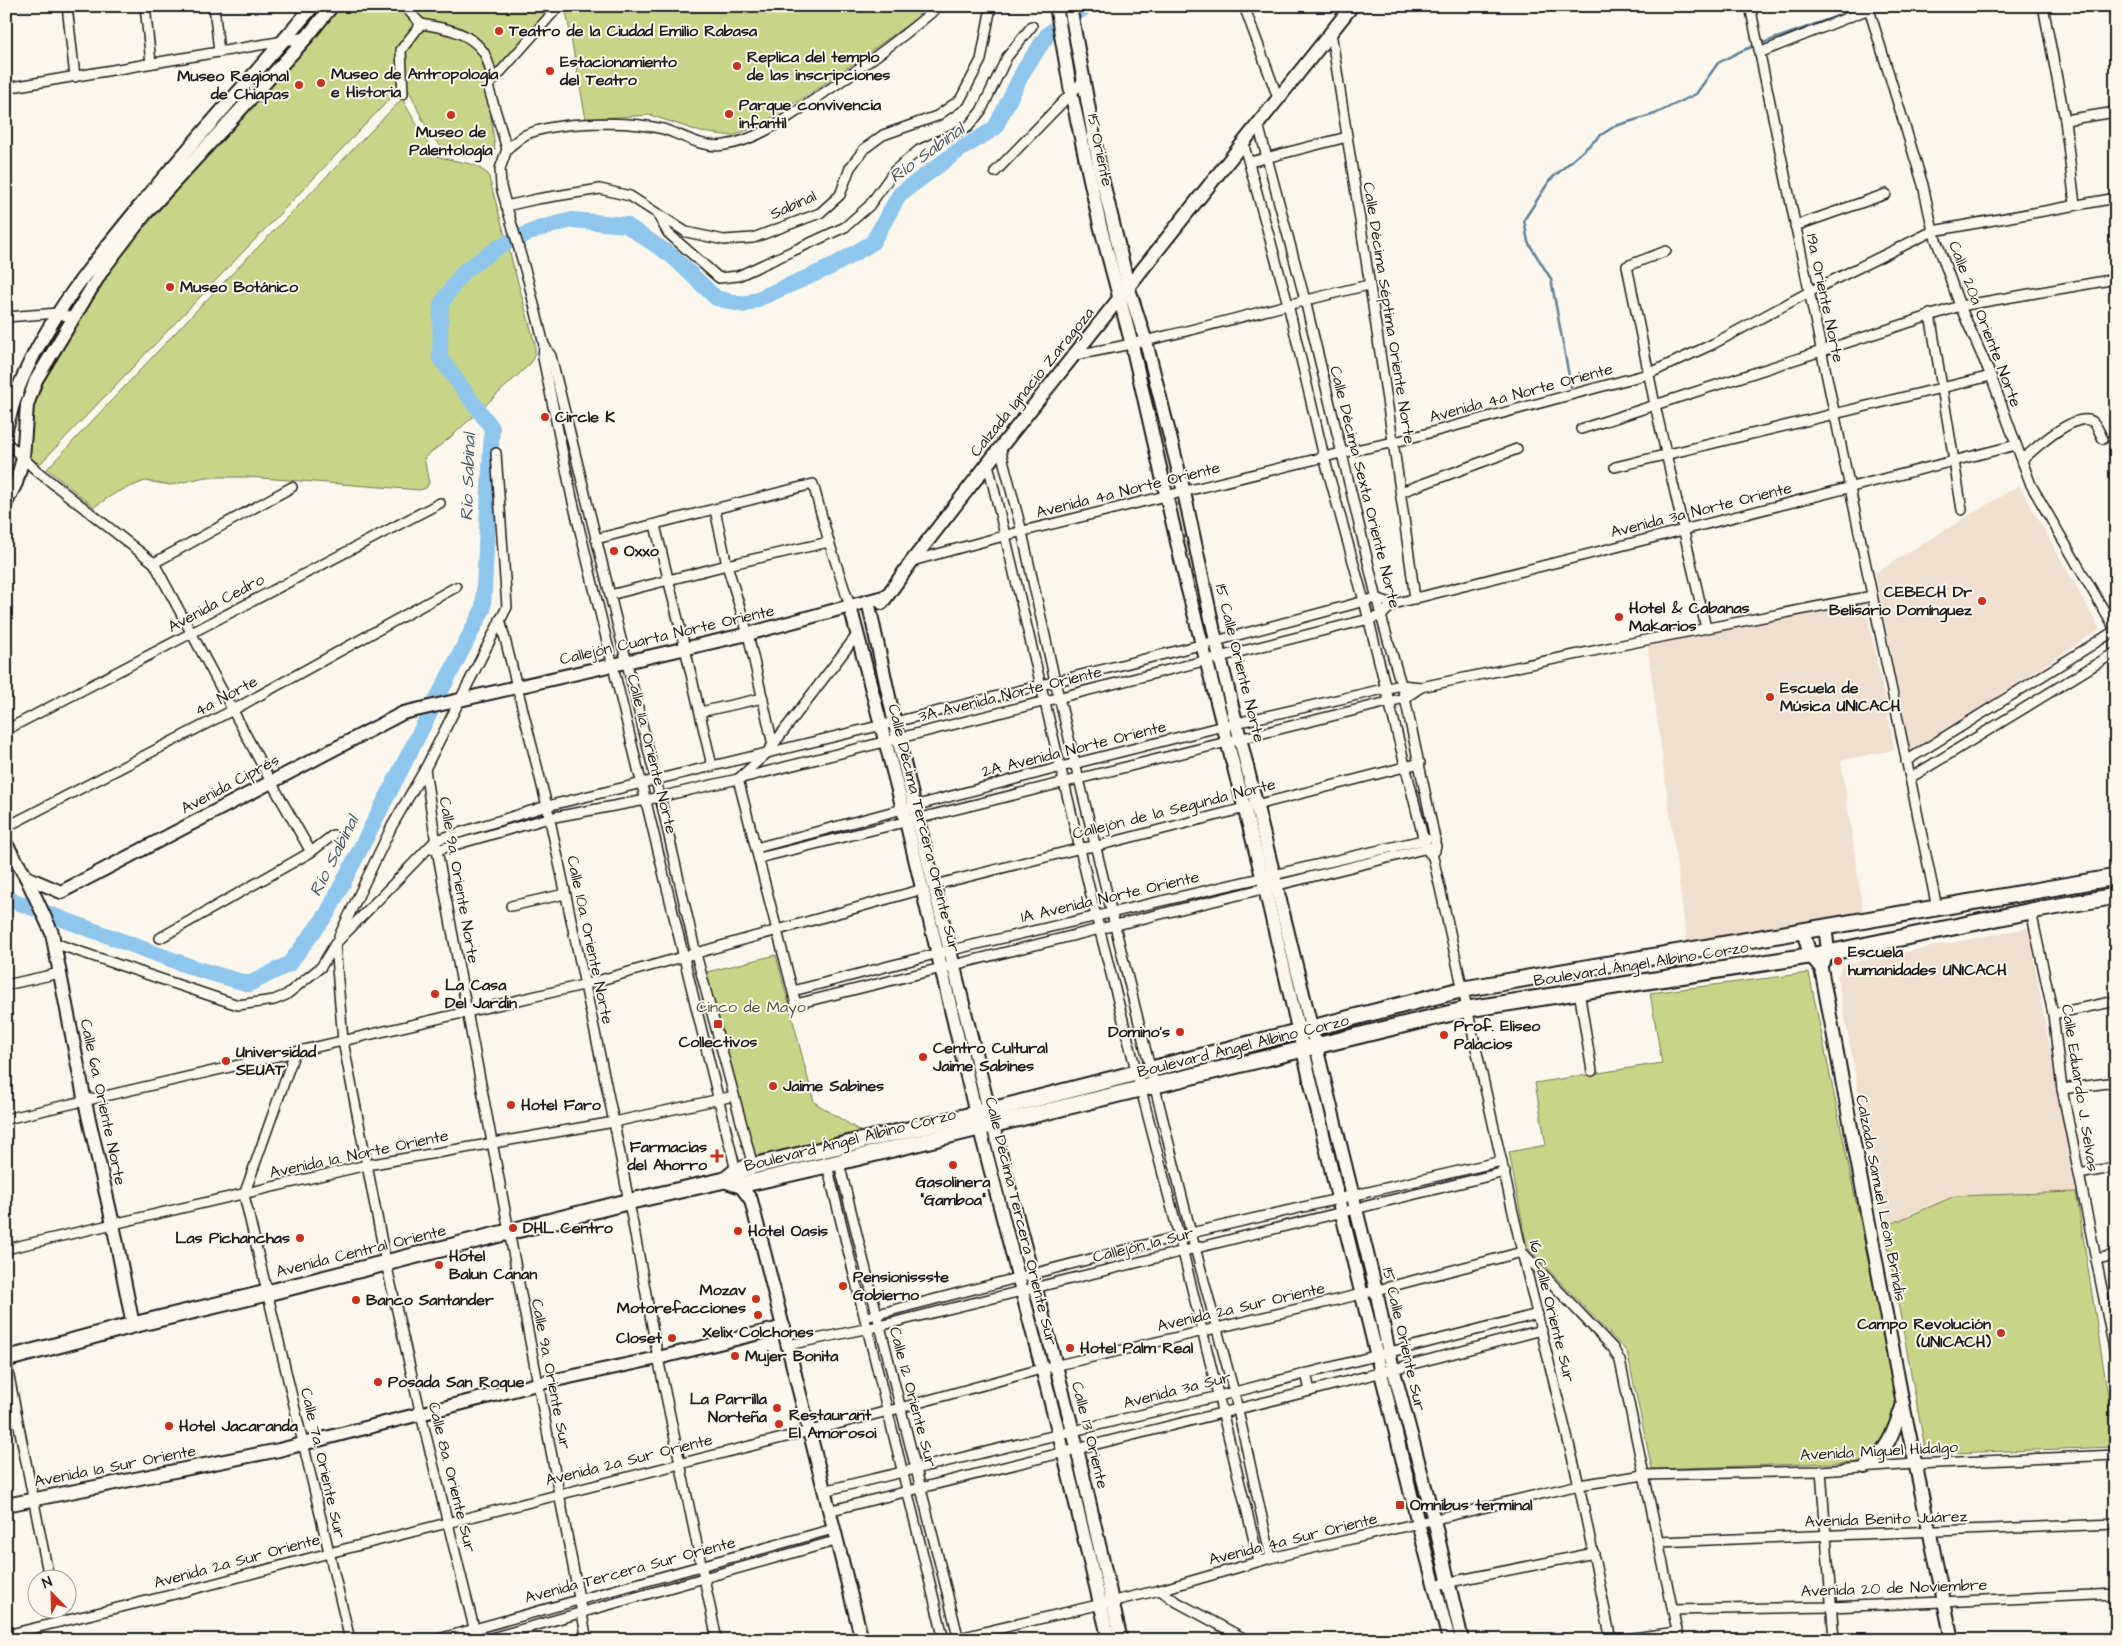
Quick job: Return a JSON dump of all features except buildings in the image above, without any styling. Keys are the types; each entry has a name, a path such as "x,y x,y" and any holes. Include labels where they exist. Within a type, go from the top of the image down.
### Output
{"main road":[{"name":"Boulevard Ángel Albino Corzo","path":"754,1174 833,1164 1145,1071 1464,989 2116,876"},
{"name":"Boulevard Ángel Albino Corzo","path":"734,1179 985,1119 1149,1087 1468,1008 1828,953 2031,911 2116,896"},
{"name":"Avenida Central Oriente","path":"6,1360 133,1325 266,1294 628,1202 734,1179"}],"street":[{"path":"67,6 75,77"},
{"path":"145,6 151,62"},
{"path":"214,6 219,52"},
{"path":"6,429 17,390 58,313 99,264 182,154 313,6"},
{"path":"6,503 16,483 23,458 27,405 36,380 72,318 99,264 307,37 332,6"},
{"path":"404,6 421,24 465,35 482,50 493,80"},
{"path":"558,7 488,86 506,149 524,136 549,128 628,123 663,129 699,143 723,146 744,140 774,126 864,66 939,6"},
{"name":"Sabinal","path":"507,209 537,199 600,189 630,196 686,232 724,240 753,238 820,213 840,195 850,168 864,148 883,135 937,116 960,100 981,60 992,6"},
{"name":"15 Oriente","path":"1056,6 1071,92 1100,225 1120,300"},
{"name":"15 Oriente","path":"1070,6 1100,170 1129,288"},
{"path":"1244,6 1278,98"},
{"name":"Calzada Ignacio Zaragoza","path":"738,779 766,754 1000,448 1120,300 1352,6"},
{"name":"19a. Oriente Norte","path":"1750,6 1937,908"},
{"path":"2043,6 2065,120 2075,205"},
{"path":"1758,51 1870,8"},
{"name":"Calle 20a Oriente Norte","path":"1870,8 1923,185 1933,231 1960,306 1991,376 2032,485 2115,630"},
{"path":"403,94 401,50 421,24"},
{"path":"657,215 668,233 720,278 738,276 845,227 869,206 895,170 919,150 968,127 982,111 1007,56 1032,26"},
{"name":"Calle Décima Séptima Oriente Norte","path":"1331,32 1395,442 1415,599"},
{"path":"6,88 307,37"},
{"path":"995,172 1071,92 1084,81"},
{"path":"2065,120 2116,112"},
{"name":"Calle Décima Sexta Oriente Norte","path":"1258,124 1305,300 1380,616 1401,685 1420,763 1436,842 1433,857"},
{"path":"1250,162 1347,136"},
{"name":"Calle Décima Sexta Oriente Norte","path":"1243,142 1288,304 1324,457 1364,601 1404,766 1425,844 1433,857 1464,989"},
{"name":"Calle 11a. Oriente Norte","path":"506,149 500,169 501,187 518,243 544,344 551,356 656,779 696,954 754,1174"},
{"path":"1795,226 1886,194"},
{"name":"Avenida 4a Norte Oriente","path":"912,561 1006,535 1324,457 1395,442 1648,374 1713,344 1808,292 1933,231 2116,198"},
{"path":"1666,251 1627,266 1648,374 1706,628"},
{"path":"1581,429 1930,314 1960,306 2116,279"},
{"path":"1075,355 1132,346 1288,304 1369,285"},
{"name":"15 Calle Oriente Norte","path":"1129,288 1146,342 1184,492 1216,641 1258,804 1269,881"},
{"name":"15 Calle Oriente Norte","path":"1120,300 1202,644 1244,809 1269,881 1309,1047"},
{"path":"6,317 58,313 72,318"},
{"path":"1930,314 1962,510"},
{"name":"Calle 11a. Oriente Norte","path":"544,344 543,358 572,498 720,1100 734,1179"},
{"path":"1615,467 1991,376"},
{"path":"2022,461 2066,426 2078,421 2090,420 2094,422 2103,439"},
{"path":"6,442 23,458 154,563 270,780 311,852"},
{"name":"Avenida 3a Norte Oriente","path":"1380,616 1393,604 2016,445"},
{"path":"1000,448 1097,846 1145,1071 1149,1087 1166,1128 1191,1232 1218,1328 1271,1558"},
{"path":"1401,492 1517,449"},
{"path":"54,943 238,1005 274,1000 286,995 321,967 335,944 392,826 425,769 457,699 507,607 496,453"},
{"path":"988,464 1096,916 1149,1087 1153,1132 1259,1561"},
{"path":"596,539 813,484 829,542 850,606"},
{"path":"154,563 292,487"},
{"path":"572,498 585,494"},
{"name":"Avenida Cedro","path":"6,730 440,503"},
{"path":"715,510 727,565 748,634 773,745"},
{"path":"655,525 712,766"},
{"path":"610,595 667,579 829,542"},
{"name":"4a Norte","path":"6,827 233,710 456,587"},
{"name":"Callejón Cuarta Norte Oriente","path":"457,699 748,634 887,596"},
{"path":"1401,685 1420,687 1872,596"},
{"path":"1376,598 1393,604"},
{"name":"3A Avenida Norte Oriente","path":"436,840 547,806 895,722 1216,641 1376,598"},
{"name":"Calle Décima Tercera Oriente Sur","path":"868,601 895,722 892,740"},
{"name":"Calle Décima Tercera Oriente Sur","path":"850,606 881,725 892,740 911,813 936,885 945,952 985,1119 1018,1277 1063,1452 1106,1602 1109,1640"},
{"name":"3A Avenida Norte Oriente","path":"438,850 550,818 646,800 738,779 1220,655 1380,616"},
{"name":"Calle 10a. Oriente Norte","path":"500,619 550,818 583,985 614,1122 658,1358 717,1640"},
{"path":"1906,761 2115,630"},
{"path":"1910,778 2116,652"},
{"name":"2A Avenida Norte Oriente","path":"759,858 1061,767 1223,726 1401,685"},
{"path":"1404,698 1420,687"},
{"path":"2009,696 2018,711"},
{"path":"700,712 763,698"},
{"name":"2A Avenida Norte Oriente","path":"756,848 1080,778 1404,698"},
{"name":"Avenida Ciprés","path":"28,883 61,892 270,780 407,711 457,699"},
{"name":"Callejón de la Segunda Norte","path":"936,885 1244,809 1420,763"},
{"name":"Calle 9a. Oriente Norte","path":"425,769 466,1011 509,1232"},
{"path":"738,779 793,991"},
{"name":"Calle Décima Tercera Oriente Sur","path":"911,813 922,888 945,952"},
{"path":"160,938 311,852 333,835"},
{"path":"335,944 436,840"},
{"name":"1A Avenida Norte Oriente","path":"1269,881 1100,930 796,1004 793,991 945,952 1112,912 1269,881 1436,842"},
{"name":"Calle 6a. Oriente Norte","path":"6,844 50,928 54,943 85,1102 113,1224 133,1325"},
{"path":"428,848 438,850"},
{"path":"6,1119 583,985 922,888"},
{"path":"512,906 565,894"},
{"name":"Calle Eduardo J. Selvas","path":"2031,911 2053,1014 2062,1089 2114,1341 2116,1359"},
{"path":"1821,968 1828,953 1825,927"},
{"name":"Calzada Samuel León Brindis","path":"1803,931 1810,955 1821,968 1914,1464 1952,1640"},
{"name":"Calle 8a. Oriente Sur","path":"335,944 343,1041 386,1263 420,1415 477,1640"},
{"path":"6,985 60,973"},
{"name":"16 Calle Oriente Sur","path":"1464,989 1522,1252 1579,1485 1611,1640"},
{"path":"1579,991 1592,1071"},
{"path":"2053,1014 2116,1001"},
{"name":"15 Calle Oriente Sur","path":"1309,1047 1338,1198 1362,1294 1383,1354 1434,1520 1462,1640"},
{"name":"15 Calle Oriente Sur","path":"1309,1047 1354,1201 1376,1290 1383,1354"},
{"path":"244,1194 295,1052"},
{"path":"2062,1089 2116,1082"},
{"name":"Avenida 1a. Norte Oriente","path":"6,1249 367,1165 614,1122 734,1096"},
{"name":"Calle 13 Oriente","path":"985,1119 1035,1287 1078,1449 1106,1602 1121,1640"},
{"path":"1153,1132 1166,1128"},
{"name":"Callejón 1a Sur","path":"788,1345 879,1326 1341,1211 1354,1201 1502,1161"},
{"name":"Calle 12 Oriente Sur","path":"833,1164 850,1210 858,1240 917,1469 956,1639"},
{"name":"Calle 12 Oriente Sur","path":"833,1164 839,1212 846,1243 866,1317 887,1411 944,1640"},
{"path":"2079,1174 2116,1167"},
{"name":"Callejón 1a Sur","path":"866,1317 1191,1232 1338,1198 1354,1201 1505,1172"},
{"path":"750,1200 754,1174"},
{"path":"734,1179 750,1200 784,1327 823,1491 862,1640"},
{"name":"Calle 7a. Oriente Sur","path":"244,1194 266,1294 350,1640"},
{"path":"839,1212 850,1210"},
{"path":"1241,1221 1244,1235"},
{"name":"Calle 9a. Oriente Sur","path":"509,1232 587,1640"},
{"path":"846,1243 858,1240"},
{"path":"1522,1252 1613,1348 1620,1361 1678,1636 1618,1640"},
{"name":"Avenida 2a Sur Oriente","path":"6,1635 174,1594 329,1552 900,1408 1041,1368 1362,1294 1522,1252"},
{"path":"2096,1259 2116,1255"},
{"name":"Avenida 3a Sur","path":"823,1491 1219,1396 1538,1314"},
{"name":"Avenida 1a Sur Oriente","path":"6,1505 279,1450 538,1384 658,1358 784,1327"},
{"name":"Avenida 3a Sur","path":"828,1510 1310,1392 1542,1330"},
{"path":"1441,1340 1446,1356"},
{"path":"6,1360 47,1568"},
{"name":"15 Calle Oriente Sur","path":"1388,1372 1418,1523 1449,1640"},
{"path":"1306,1373 1310,1392"},
{"path":"1865,1468 1880,1456 1888,1444 1903,1404"},
{"path":"975,1455 979,1473"},
{"name":"Avenida Miguel Hidalgo","path":"1644,1475 1821,1470 2116,1455"},
{"path":"1821,1470 1834,1640"},
{"name":"Avenida 4a Sur Oriente","path":"956,1639 1160,1590 1271,1558 1579,1485 1644,1475"},
{"name":"Avenida Benito Juárez","path":"1658,1542 1928,1533 2116,1524"},
{"name":"Avenida Tercera Sur Oriente","path":"436,1640 700,1566 834,1535"},
{"name":"Avenida Tercera Sur Oriente","path":"484,1640 704,1578 834,1535"},
{"path":"1435,1585 1594,1553"},
{"path":"1160,1590 1175,1601 1247,1640"},
{"name":"Avenida 20 de Noviembre","path":"1672,1610 1831,1607 2116,1594"},
{"path":"57,1618 58,1622"},
{"path":"1444,1640 1449,1640"}],"shaded area":[{"name":"CEBECH Dr Belisario Domínguez","path":"2019,485 2100,629 1911,753 1875,573"},
{"path":"1864,599 1895,750 1841,760 1863,911 1687,942 1647,643"},
{"path":"2028,928 2076,1192 2116,1447 1926,1454 1837,976 1844,964"}],"green space":[{"path":"336,6 555,6 487,83 495,150 461,155 450,152 441,146 426,126 405,83 40,464 27,456 36,394 104,274"},
{"path":"565,6 912,6 920,16 820,87 760,125 733,136 701,132 650,115 586,119"},
{"path":"402,99 427,142 439,157 475,165 488,174 535,344 535,353 531,363 452,436 424,458 429,483 426,488 420,490 248,477 205,477 171,485 145,481 117,492 94,507 47,469 190,317"},
{"name":"Cinco de Mayo","path":"776,955 814,1102 860,1131 752,1158 703,973"},
{"path":"1809,973 1898,1406 1883,1443 1863,1462 1652,1469 1627,1352 1527,1247 1509,1152 1546,1145 1535,1083 1662,1063 1650,993"},
{"name":"Campo Revolución (UNICACH)","path":"2076,1192 2116,1447 1926,1454 1884,1227 1955,1196"}],"waterway":[{"name":"Río Sabinal","path":"6,898 197,969 249,984 289,964 327,914 483,609 492,428 440,358 441,304 463,272 500,246 538,229 572,220 626,225 672,256 716,298 744,305 831,267 872,243 900,194 958,151 995,128 1024,70 1048,34 1086,6"},
{"path":"1571,387 1551,279 1528,242 1524,220 1550,180 1601,135 1615,126 1655,114 1696,94 1718,63 1741,51 1865,6"}],"place":[{"name":"Teatro de la Ciudad Emilio Rabasa","path":"499,31"},
{"name":"Replica del templo de las inscripciones","path":"737,66"},
{"name":"Estacionamiento del Teatro","path":"550,71"},
{"name":"Museo de Antropología e Historia","path":"321,83"},
{"name":"Museo Regional de Chiapas","path":"299,85"},
{"name":"Parque convivencia infantil","path":"729,114"},
{"name":"Museo de Palentología","path":"451,115"},
{"name":"Museo Botánico","path":"170,287"},
{"name":"Circle K","path":"545,417"},
{"name":"Oxxo","path":"614,551"},
{"name":"CEBECH Dr Belisario Domínguez","path":"1982,601"},
{"name":"Hotel & Cabanas Makarios","path":"1619,617"},
{"name":"Escuela de Música UNICACH","path":"1770,697"},
{"name":"Escuela humanidades UNICACH","path":"1838,961"},
{"name":"La Casa Del Jardin","path":"435,994"},
{"name":"Collectivos","path":"718,1024"},
{"name":"Domino's","path":"1180,1032"},
{"name":"Prof. Eliseo Palacios","path":"1444,1035"},
{"name":"Centro Cultural Jaime Sabines","path":"923,1057"},
{"name":"Universidad SEUAT","path":"226,1061"},
{"name":"Jaime Sabines","path":"773,1086"},
{"name":"Hotel Faro","path":"511,1105"},
{"name":"Farmacias del Ahorro","path":"717,1156"},
{"name":"Gasolinera \"Gamboa\"","path":"953,1165"},
{"name":"DHL Centro","path":"513,1228"},
{"name":"Hotel Oasis","path":"738,1231"},
{"name":"Las Pichanchas","path":"300,1238"},
{"name":"Hotel Balun Canan","path":"439,1265"},
{"name":"Pensionissste Gobierno","path":"843,1286"},
{"name":"Mozav Motorefacciones","path":"756,1299"},
{"name":"Banco Santander","path":"356,1300"},
{"name":"Xelix Colchones","path":"758,1315"},
{"name":"Campo Revolución (UNICACH)","path":"2001,1333"},
{"name":"Closet","path":"672,1338"},
{"name":"Hotel Palm Real","path":"1070,1348"},
{"name":"Mujer Bonita","path":"735,1356"},
{"name":"Posada San Roque","path":"378,1382"},
{"name":"La Parrilla Norteña","path":"777,1408"},
{"name":"Restaurant El Amorosoi","path":"779,1424"},
{"name":"Hotel Jacaranda","path":"169,1426"},
{"name":"Omnibus terminal","path":"1400,1505"}]}
